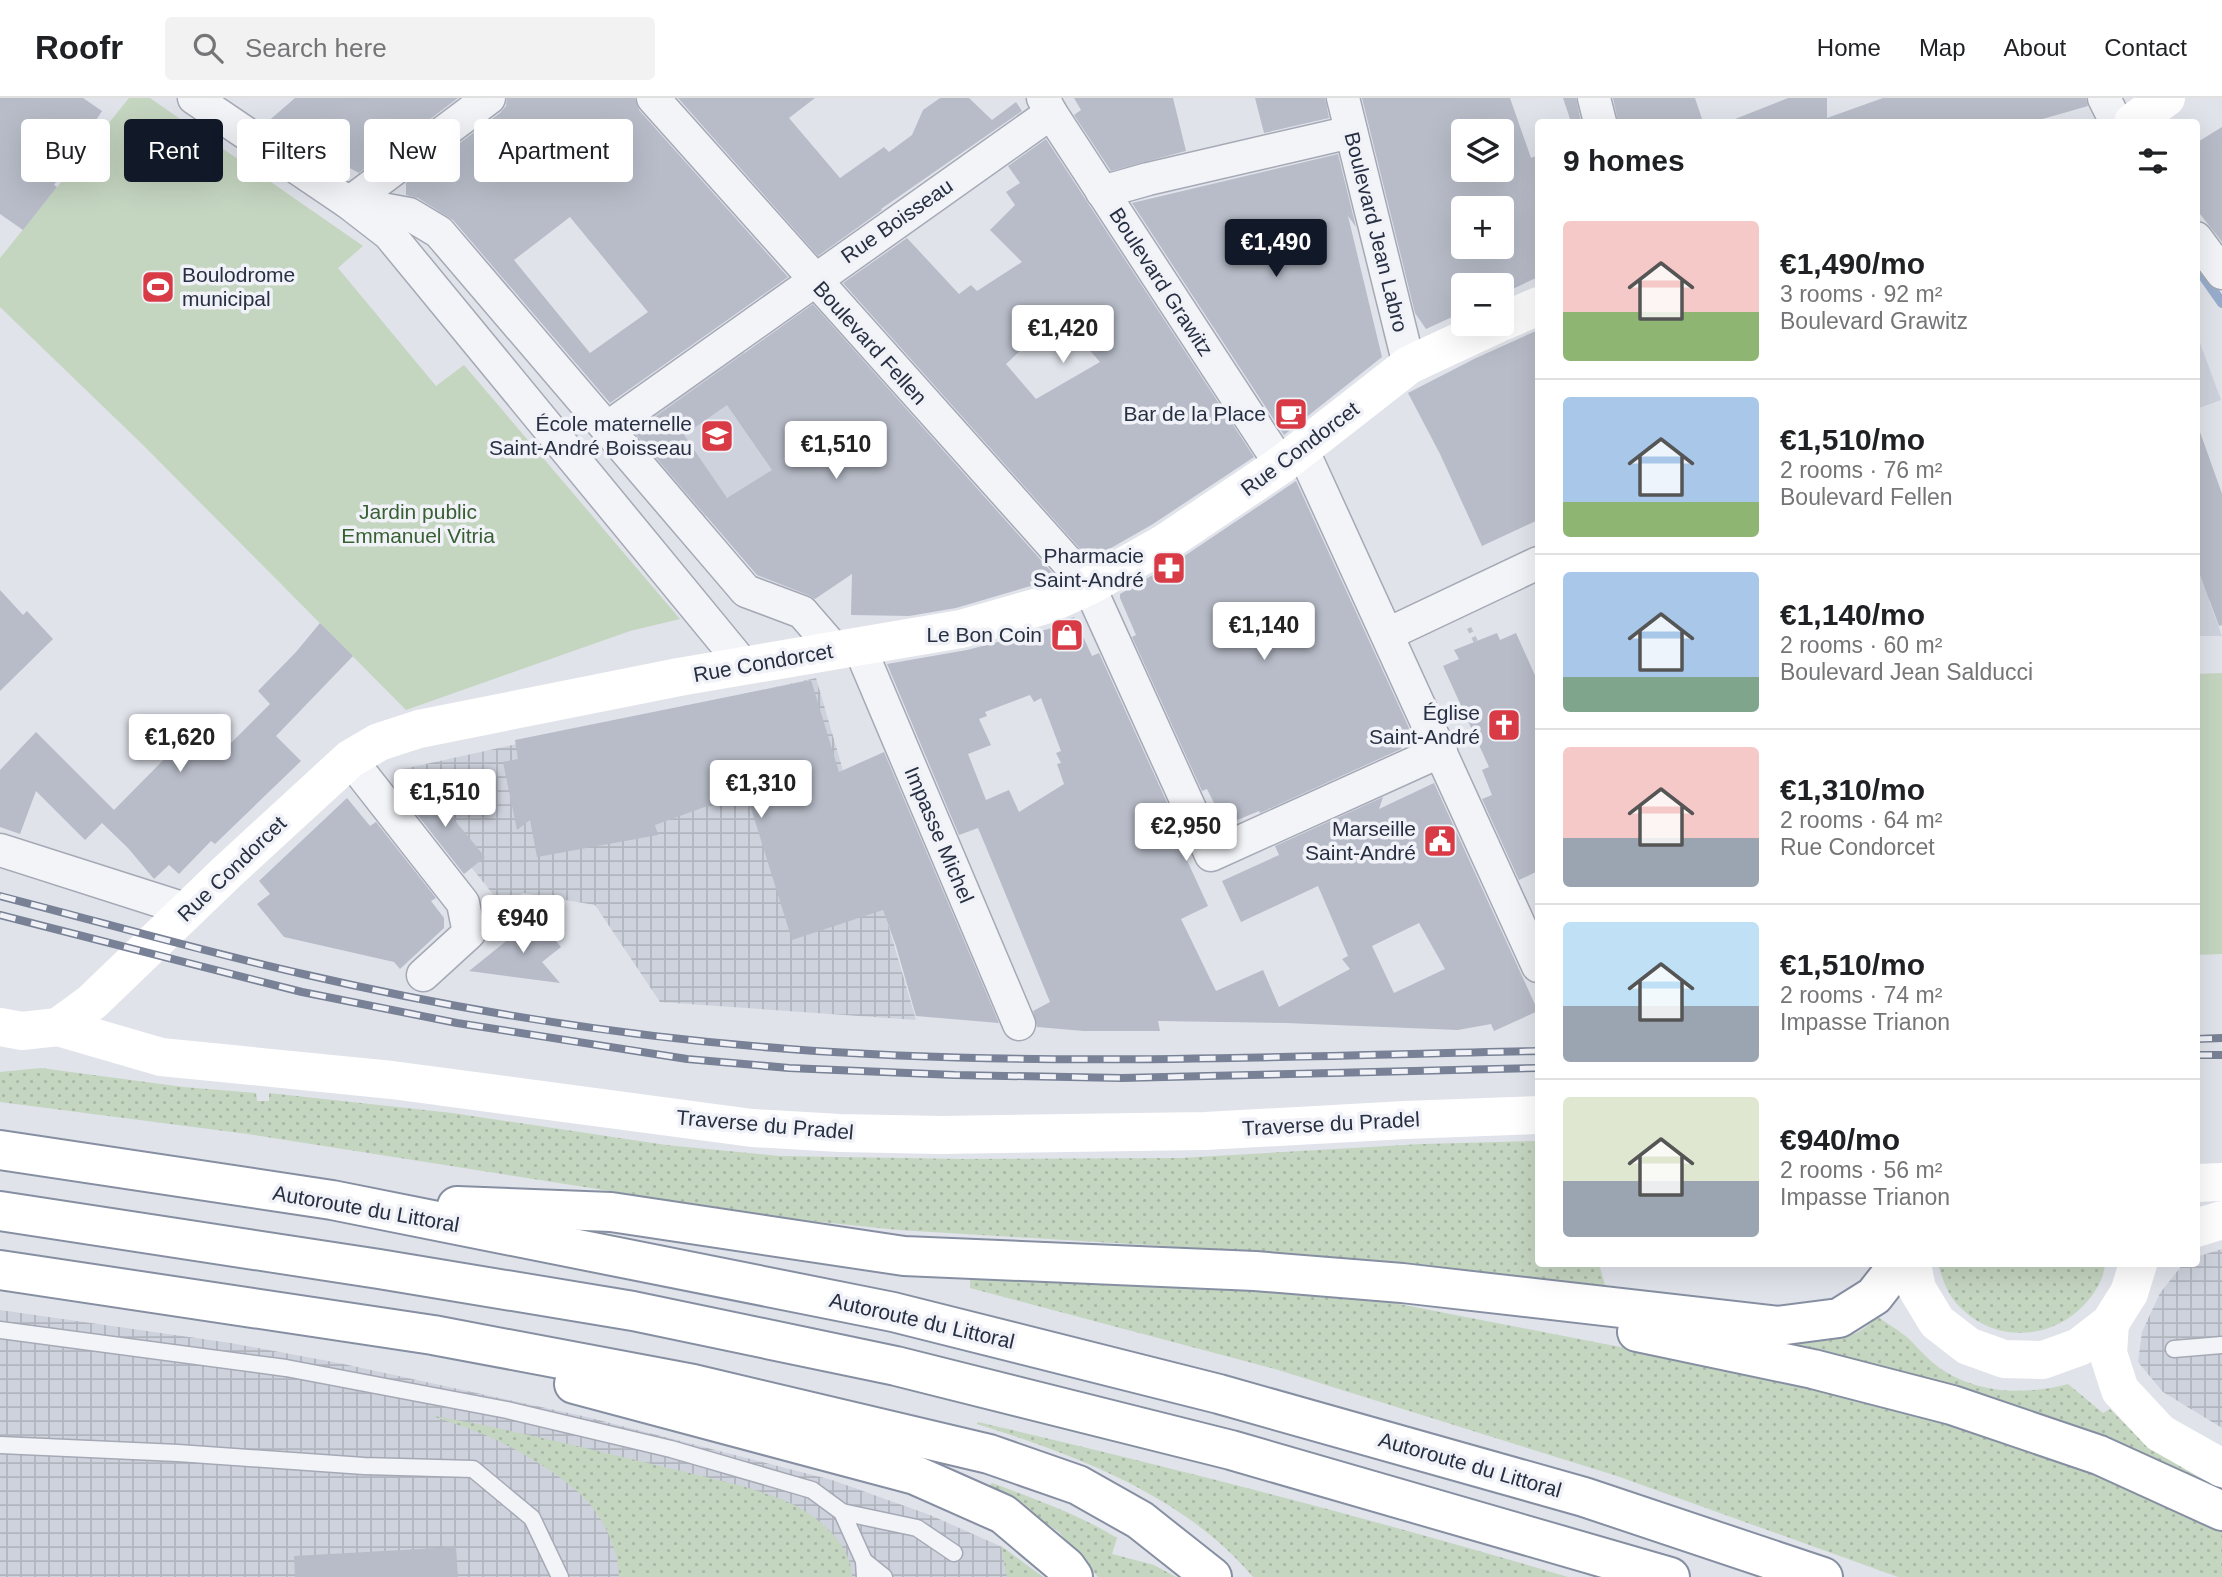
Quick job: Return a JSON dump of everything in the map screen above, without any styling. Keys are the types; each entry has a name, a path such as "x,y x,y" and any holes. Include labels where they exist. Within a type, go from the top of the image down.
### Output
{"main road":[{"path":"2137,119 2166,98"},
{"name":"Rue Condorcet","path":"1514,316 1535,307"},
{"name":"Rue Condorcet","path":"58,1027 92,1002 350,759 379,742 419,729 679,677 961,629 1049,604 1090,586 1165,543 1292,457 1409,365 1471,336"},
{"name":"Traverse du Pradel","path":"0,1027 22,1031 58,1027 161,1057 392,1080 751,1128 941,1135 1177,1132 1535,1115"},
{"name":"Autoroute du Littoral","path":"0,1150 332,1200 893,1312 1219,1394 1584,1497 1823,1577"},
{"path":"2200,1183 2222,1182"},
{"path":"332,1200 611,1212 904,1256 1255,1272 1402,1283 1778,1326 1839,1318 1874,1296 1897,1267"},
{"path":"0,1211 633,1311 896,1366 1231,1450 1670,1577"},
{"path":"2200,1227 2222,1220"},
{"path":"1913,1267 1917,1289 1937,1322 1968,1346 2004,1359 2043,1360 2079,1347 2110,1323 2129,1293 2137,1267"},
{"path":"0,1270 433,1335 693,1384 989,1454 1078,1485 1140,1520 1212,1577"},
{"path":"1402,1283 1813,1369 1952,1405 2099,1455 2222,1511"},
{"path":"2110,1323 2108,1353 2120,1390 2160,1433 2222,1468"},
{"path":"433,1335 593,1390 915,1475 1003,1514 1066,1567 1073,1577"}],"street":[{"path":"194,98 349,203 389,234 745,667"},
{"path":"349,203 489,98"},
{"name":"Boulevard Fellen","path":"653,98 1090,586 1211,855 1441,751"},
{"name":"Boulevard Jean Labro","path":"1343,98 1409,365"},
{"path":"1594,98 1599,119"},
{"path":"2104,98 2114,119"},
{"name":"Rue Boisseau","path":"607,428 814,280 1047,106"},
{"name":"Boulevard Grawitz","path":"1047,106 1102,192 1292,457 1388,634 1535,960"},
{"path":"1102,192 1351,132"},
{"name":"Impasse Michel","path":"349,203 409,214 439,232 746,591 802,612 847,648 1019,1024"},
{"path":"2200,243 2222,273"},
{"path":"1388,634 1535,564"},
{"path":"350,759 463,903 469,933 423,975"},
{"path":"0,850 188,910"}],"lane":[{"path":"0,1330 286,1368 507,1410 671,1449 812,1490 842,1511 917,1528 954,1553"},
{"path":"2175,1349 2222,1345"},
{"path":"0,1445 178,1453 364,1466 473,1469 532,1518 561,1577"},
{"path":"842,1511 865,1569 884,1577"}],"shaded area":[{"path":"2200,343 2221,400 2200,408"},
{"name":"École maternelle Saint-André Boisseau","path":"741,348 809,444 699,521 653,457 625,428"},
{"path":"2200,434 2222,494 2222,596 2209,601 2222,636 2200,636"},
{"path":"816,678 916,1020 660,1002 595,905 524,893 500,903 394,771"},
{"path":"2222,1249 2222,1428 2163,1392 2138,1362 2142,1332 2160,1293 2181,1267 2200,1267 2200,1256"},
{"path":"0,1310 231,1343 339,1363 587,1417 832,1480 930,1515 1000,1546 1043,1577 0,1577"}],"green space":[{"name":"Jardin public Emmanuel Vitria","path":"129,98 150,98 180,119 124,119 124,182 223,182 223,149 237,158 237,182 271,182 363,246 338,268 436,386 464,365 680,619 630,631 406,710 143,445 0,307 0,258 61,182 110,182 110,122"},
{"path":"2222,673 2222,954 2200,955 2200,674"},
{"path":"41,1068 183,1087 256,1093 257,1101 269,1101 269,1093 452,1113 666,1145 779,1156 1181,1158 1422,1144 1535,1141 1535,1267 1600,1267 1607,1292 1312,1255 899,1230 782,1218 248,1134 0,1102 0,1072"},
{"path":"1939,1267 2104,1267 2095,1292 2070,1317 2056,1325 2024,1333 1992,1328 1977,1321 1958,1305 1944,1283"},
{"path":"970,1277 1234,1289 1394,1303 1845,1388 2013,1436 2222,1526 2222,1577 1898,1577 1617,1476 1275,1369 970,1288"},
{"path":"1878,1317 1905,1336 1932,1362 1963,1381 1997,1390 2015,1391 2068,1384 2103,1413 2110,1409 2136,1435 2173,1462 2219,1489 1745,1337 1804,1342 1834,1340 1860,1331"},
{"path":"429,1415 569,1444 774,1496 812,1516 832,1533 846,1554 852,1577 619,1577 617,1558 606,1528 580,1493 554,1473 507,1445 474,1430"},
{"path":"978,1422 1274,1495 1568,1577 1253,1577 1225,1548 1195,1523 1126,1481 1090,1464 977,1424"},
{"path":"992,1483 1056,1508 1117,1538 1112,1554 1154,1565 1176,1577 1098,1577 1059,1532 989,1486"},
{"path":"1001,1546 1043,1577 1007,1577"}],"building":[{"path":"0,98 83,98 102,111 97,119 21,119 21,182 56,182 54,185 57,187 23,230 0,214"},
{"path":"295,98 458,98 430,119 364,119 364,169 359,173 350,168 350,119 271,119"},
{"path":"507,98 635,98 639,110 788,277 610,403 453,220 418,198 406,195 406,183 460,182 460,143 474,132 474,182 633,182 633,119 492,119 506,106","holes":["570,217 648,312 590,353 514,260"]},
{"path":"678,98 815,98 789,118 840,178 884,147 889,152 912,135 923,110 940,98 969,98 992,120 1016,102 1022,111 818,256"},
{"path":"1074,98 1173,98 1186,151 1111,171 1074,115 1081,110"},
{"path":"1255,98 1325,98 1329,118 1264,133"},
{"path":"1362,98 1510,98 1531,158 1535,156 1535,278 1514,288 1514,273 1451,273 1451,318 1426,329 1415,313"},
{"path":"1563,98 1576,98 1580,119 1570,119"},
{"path":"1613,98 1695,98 1702,119 1617,119"},
{"path":"1788,98 1827,98 1827,118 1883,98 2086,98 2088,106 2042,119 1735,119"},
{"path":"2222,127 2222,242 2200,214 2200,141"},
{"path":"1046,139 1254,457 1153,524 1090,560 843,283 907,238 959,294 971,285 977,291 1022,262 990,230 1015,205 1006,192 1020,183 1008,166","holes":["1057,313 1100,362 1036,399 1006,364 1021,350 1015,342"]},
{"path":"1338,154 1356,227 1348,216 1382,357 1284,435 1132,203"},
{"path":"813,304 1056,577 956,608 909,616 851,615 852,574 815,599 757,575 634,432","holes":["727,405 772,470 727,498 684,435"]},
{"path":"1535,331 1535,521 1482,546 1440,454 1408,393"},
{"path":"2200,432 2222,494 2222,625 2219,626 2200,575"},
{"path":"1296,481 1409,728 1401,749 1260,813 1259,811 1225,825 1207,789 1202,791 1132,637 1136,635 1120,594 1177,561"},
{"path":"0,590 23,615 27,611 53,639 0,691"},
{"path":"1074,617 1092,656 1099,653 1169,807 1164,810 1208,906 1181,919 1216,991 1263,970 1279,1007 1350,969 1342,959 1348,956 1318,886 1241,922 1222,881 1279,855 1275,846 1383,797 1379,809 1434,783 1535,1004 1535,1012 1494,1031 1491,1024 1458,1030 1158,1021 1160,1031 1084,1031 1037,1027 1033,1011 1050,1002 991,859 978,828 959,835 887,664 967,650 1056,627 1055,625","holes":["1030,695 1034,702 1041,698 1061,751 1056,753 1061,763 1057,764 1064,784 1019,812 1009,790 986,800 968,754 991,745 979,719 987,716 985,712","1419,923 1445,969 1394,993 1372,946"]},
{"path":"320,623 353,656 276,736 301,761 215,844 211,841 179,874 169,865 154,879 102,823 85,840 36,791 20,834 0,827 0,770 36,732 114,810 193,730 219,755 270,704 258,691"},
{"name":"Église Saint-André","path":"1497,633 1500,640 1516,633 1535,675 1535,872 1519,880 1482,799 1492,795 1482,770 1489,767 1443,666 1459,659 1454,650"},
{"path":"811,680 839,772 884,752 999,1023 916,1016 883,910 792,940 746,792 655,825 658,835 537,857 530,820 517,830 503,762 518,759 515,740"},
{"path":"424,783 485,857 464,874 405,799"},
{"path":"347,798 370,826 376,822 436,898 431,901 444,918 444,928 400,969 394,962 284,937 257,904 270,894 259,881"},
{"path":"536,917 561,947 542,962 560,983 469,971"},
{"path":"456,1547 458,1577 295,1577 294,1556"}],"waterway":[{"path":"2200,272 2222,303"}],"railway":[{"path":"0,896 265,965 423,1000 606,1030 728,1044 882,1055 1070,1059 1257,1058 1535,1051"},
{"path":"0,915 302,992 457,1023 687,1059 789,1068 1122,1078 1535,1068"},
{"path":"2200,1039 2222,1038"},
{"path":"2200,1055 2222,1055"}],"place":[{"name":"Boulodrome municipal","path":"158,287"},
{"name":"Bar de la Place","path":"1291,414"},
{"name":"École maternelle Saint-André Boisseau","path":"717,436"},
{"name":"Pharmacie Saint-André","path":"1169,568"},
{"name":"Le Bon Coin","path":"1067,635"},
{"name":"Église Saint-André","path":"1504,725"},
{"name":"Marseille Saint-André","path":"1440,841"}]}
